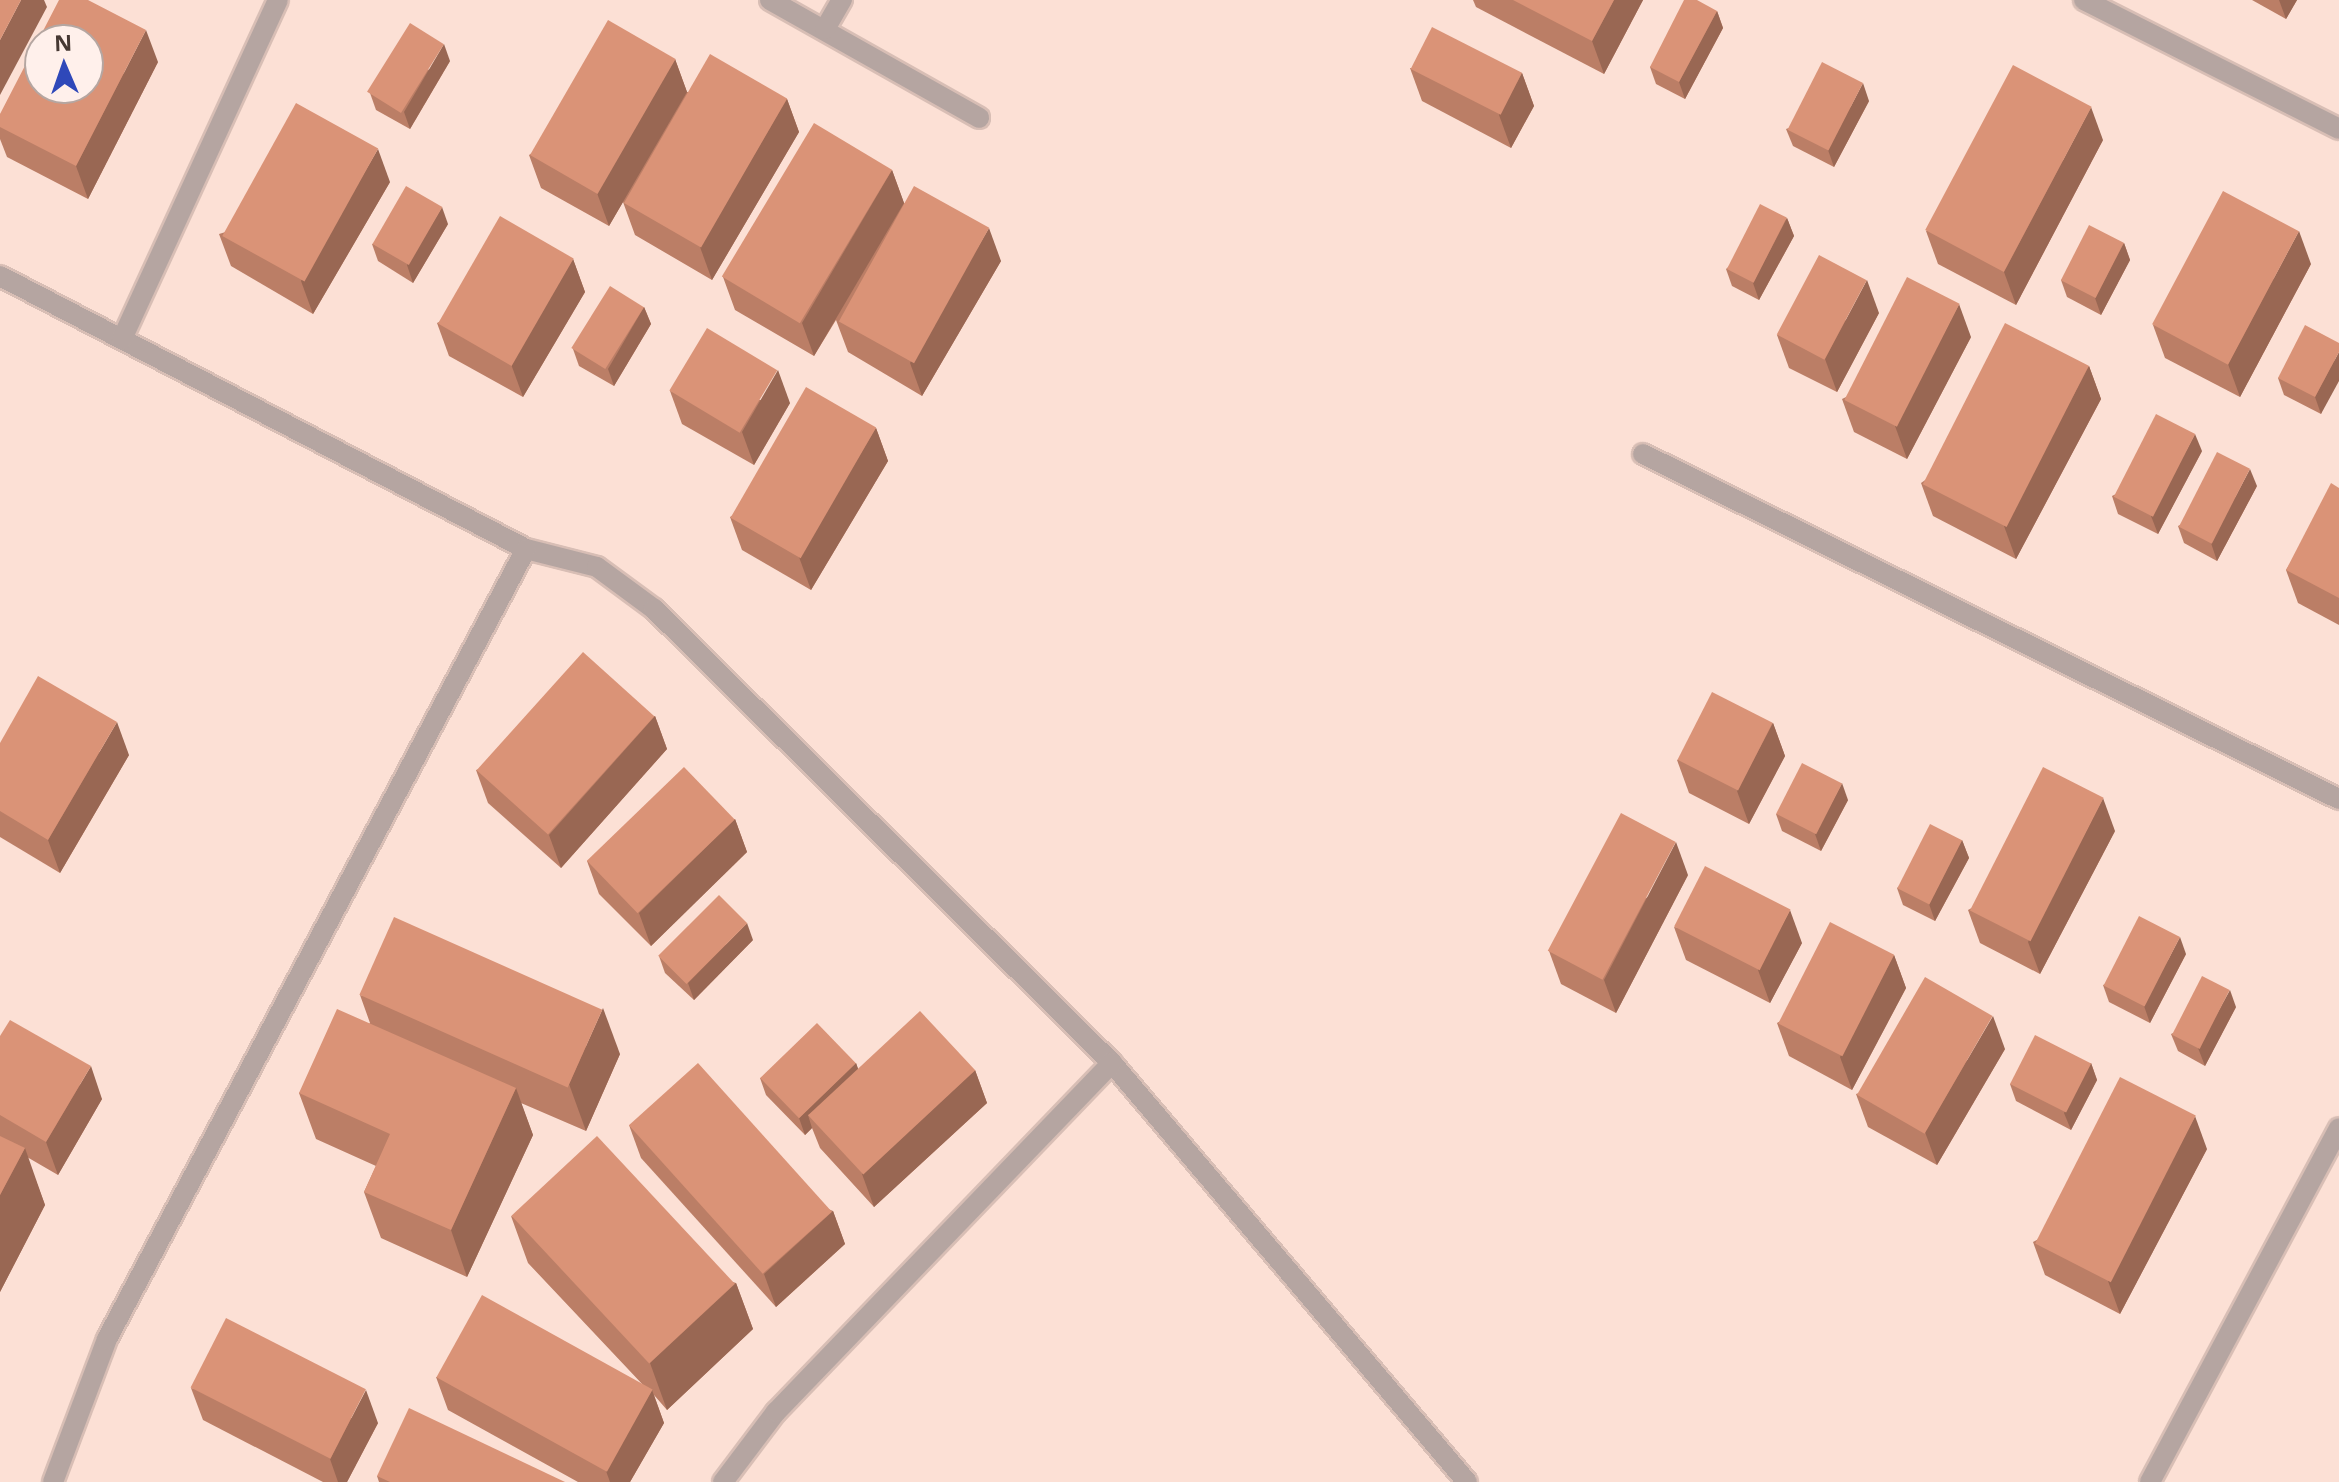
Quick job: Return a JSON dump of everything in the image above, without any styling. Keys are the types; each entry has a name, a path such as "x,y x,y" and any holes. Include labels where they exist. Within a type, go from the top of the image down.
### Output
{"street":[{"path":"122,339 278,0"},
{"path":"770,0 979,118"},
{"path":"825,29 842,0"},
{"path":"2084,0 2339,129"},
{"path":"0,276 526,549 597,567 654,609 1112,1063 1467,1482"},
{"path":"1643,454 2339,799"},
{"path":"53,1482 107,1339 526,549"},
{"path":"723,1482 776,1412 1112,1063"},
{"path":"2150,1482 2339,1128"}],"building":[{"path":"0,0 21,0 0,40"},
{"path":"59,0 88,0 146,30 76,166 0,127 0,114 24,68 24,104 104,104 104,24 47,24"},
{"path":"1513,0 1614,0 1592,41"},
{"path":"1684,0 1697,0 1717,11 1679,82 1650,67"},
{"path":"608,20 676,59 598,194 530,155"},
{"path":"410,23 444,44 401,113 367,92"},
{"path":"1432,27 1522,73 1501,115 1411,69"},
{"path":"710,54 787,98 701,247 624,203"},
{"path":"1822,62 1863,83 1828,151 1787,130"},
{"path":"2013,65 2092,107 2004,272 1925,230"},
{"path":"296,103 378,149 305,282 222,236"},
{"path":"814,123 892,170 800,323 722,276"},
{"path":"406,186 442,207 409,265 372,244"},
{"path":"914,186 989,228 914,363 839,322"},
{"path":"2223,191 2299,231 2228,365 2152,324"},
{"path":"1760,204 1787,218 1754,283 1727,269"},
{"path":"500,216 574,258 512,366 438,323"},
{"path":"2089,225 2124,243 2096,298 2061,280"},
{"path":"1819,255 1867,280 1824,360 1777,334"},
{"path":"1907,277 1960,304 1897,427 1844,400"},
{"path":"610,286 644,307 605,369 571,348"},
{"path":"2005,323 2089,366 2007,527 1923,484"},
{"path":"2305,325 2339,343 2339,352 2315,397 2278,378"},
{"path":"707,328 777,370 740,433 669,391"},
{"path":"806,387 876,428 801,558 730,518"},
{"path":"2156,414 2195,434 2153,517 2114,497"},
{"path":"2217,452 2250,469 2212,544 2179,527"},
{"path":"2331,483 2339,488 2339,598 2286,570"},
{"path":"583,652 654,716 548,834 477,770"},
{"path":"38,676 117,722 48,840 0,811 0,743"},
{"path":"1712,692 1773,723 1738,791 1677,760"},
{"path":"1802,763 1842,783 1816,834 1776,814"},
{"path":"684,767 735,820 638,913 587,861"},
{"path":"2043,767 2104,798 2030,941 1970,910"},
{"path":"1621,813 1676,842 1603,980 1548,951"},
{"path":"1930,824 1962,840 1929,904 1897,888"},
{"path":"1705,866 1791,910 1760,970 1674,927"},
{"path":"719,895 747,923 686,984 658,956"},
{"path":"2139,916 2180,937 2145,1006 2104,985"},
{"path":"394,917 602,1010 568,1087 359,995"},
{"path":"1830,922 1894,955 1842,1056 1778,1024"},
{"path":"2202,976 2230,990 2200,1049 2172,1035"},
{"path":"1925,977 1993,1016 1925,1134 1857,1095"},
{"path":"337,1009 516,1088 451,1230 364,1192 390,1134 299,1093"},
{"path":"920,1011 975,1070 863,1175 808,1115"},
{"path":"10,1020 91,1066 46,1142 0,1115 0,1036"},
{"path":"817,1023 856,1063 799,1118 760,1078"},
{"path":"2035,1035 2091,1064 2066,1113 2010,1084"},
{"path":"698,1063 832,1212 763,1274 629,1125"},
{"path":"2120,1077 2196,1116 2111,1282 2035,1244"},
{"path":"0,1136 25,1148 0,1195"},
{"path":"597,1136 735,1284 649,1364 511,1216"},
{"path":"482,1295 653,1390 607,1472 436,1377"},
{"path":"226,1318 366,1389 330,1459 191,1387"},
{"path":"409,1408 565,1482 390,1482 377,1476"}]}
